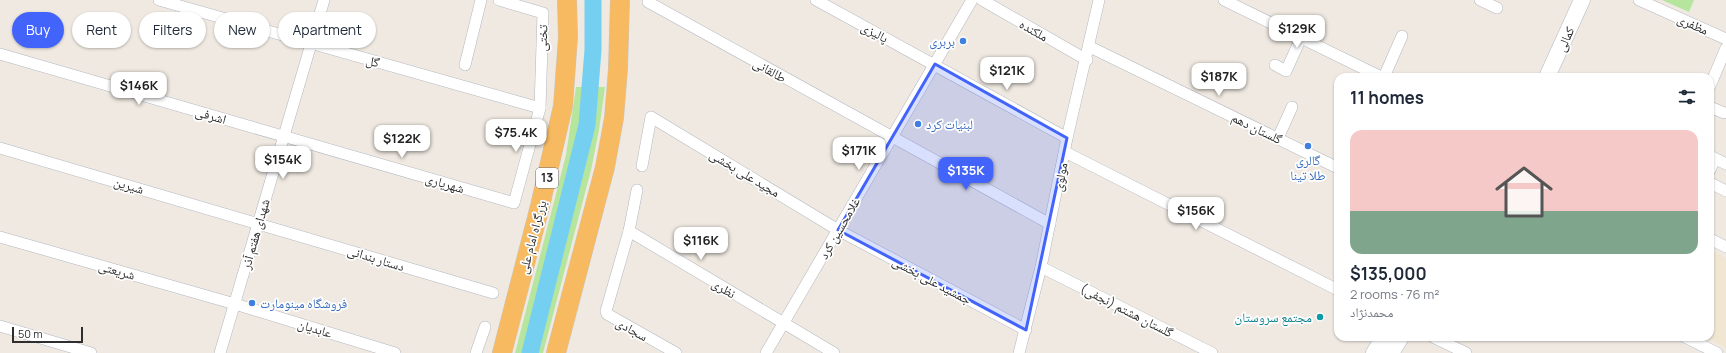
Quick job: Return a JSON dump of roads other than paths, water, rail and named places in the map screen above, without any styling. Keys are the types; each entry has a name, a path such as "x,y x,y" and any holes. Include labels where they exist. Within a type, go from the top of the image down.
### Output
{"highway":[{"name":"بزرگراه امام علی","path":"502,353 540,206 563,106 568,37 567,0"},
{"path":"556,353 600,186 614,118 618,69 620,0"}],"main road":[{"name":"کمالی","path":"1549,73 1582,0"},
{"path":"1374,353 1382,341"},
{"path":"1391,353 1398,341"}],"street":[{"name":"گل","path":"159,0 278,34"},
{"name":"شهدای هفتم آذر","path":"320,12 324,0"},
{"path":"465,65 481,0"},
{"name":"تختی","path":"499,0 543,14 540,108"},
{"name":"پالیزی","path":"816,0 935,64 1067,138"},
{"name":"غلامحسین کرد","path":"766,353 972,0"},
{"name":"ملکنده","path":"982,0 1087,60"},
{"name":"مولوی","path":"1019,353 1042,267 1067,138 1087,60 1099,0"},
{"path":"1224,0 1369,73"},
{"path":"1480,0 1497,8"},
{"name":"مظفری","path":"1639,0 1726,38"},
{"name":"طالقانی","path":"648,2 1050,224"},
{"path":"1386,73 1402,36"},
{"path":"1275,65 1286,71 1301,38"},
{"name":"گلستان دهم","path":"1090,47 1334,166"},
{"name":"شهدای هفتم آذر","path":"220,353 310,48"},
{"name":"گل","path":"329,48 540,108"},
{"path":"1714,76 1726,48"},
{"name":"اشرفی","path":"0,54 284,136"},
{"path":"1278,138 1292,107"},
{"name":"شهریاری","path":"284,136 514,203 540,108"},
{"path":"1714,108 1724,112"},
{"name":"مجید علی بخشی","path":"642,166 651,116 838,230"},
{"name":"شیرین","path":"0,148 258,223"},
{"path":"1065,152 1334,288"},
{"path":"1714,158 1726,164"},
{"path":"1714,185 1726,191"},
{"path":"629,231 637,190"},
{"name":"دستار بندانی","path":"258,223 493,294"},
{"name":"جمشید علی بخشی","path":"838,230 1026,330"},
{"name":"سجادی","path":"629,231 606,310 610,317 676,353"},
{"name":"نظری","path":"629,231 834,353"},
{"name":"شریعتی","path":"0,237 235,304"},
{"path":"1714,241 1726,247"},
{"name":"گلستان هشتم (نجفی)","path":"1042,267 1212,353"},
{"name":"عابدیان","path":"235,304 395,353"},
{"path":"0,326 91,353"},
{"path":"476,353 485,327"},
{"path":"1441,341 1466,353"},
{"path":"1693,341 1717,353"}],"waterway":[{"path":"530,353 587,125 593,50 593,0"}],"place":[{"name":"بربری","path":"963,41"},
{"name":"لبنیات کرد","path":"918,124"},
{"name":"گالری طلا تینا","path":"1308,146"},
{"name":"فروشگاه مینومارت","path":"252,303"},
{"name":"مجتمع سروستان","path":"1320,317"}]}
